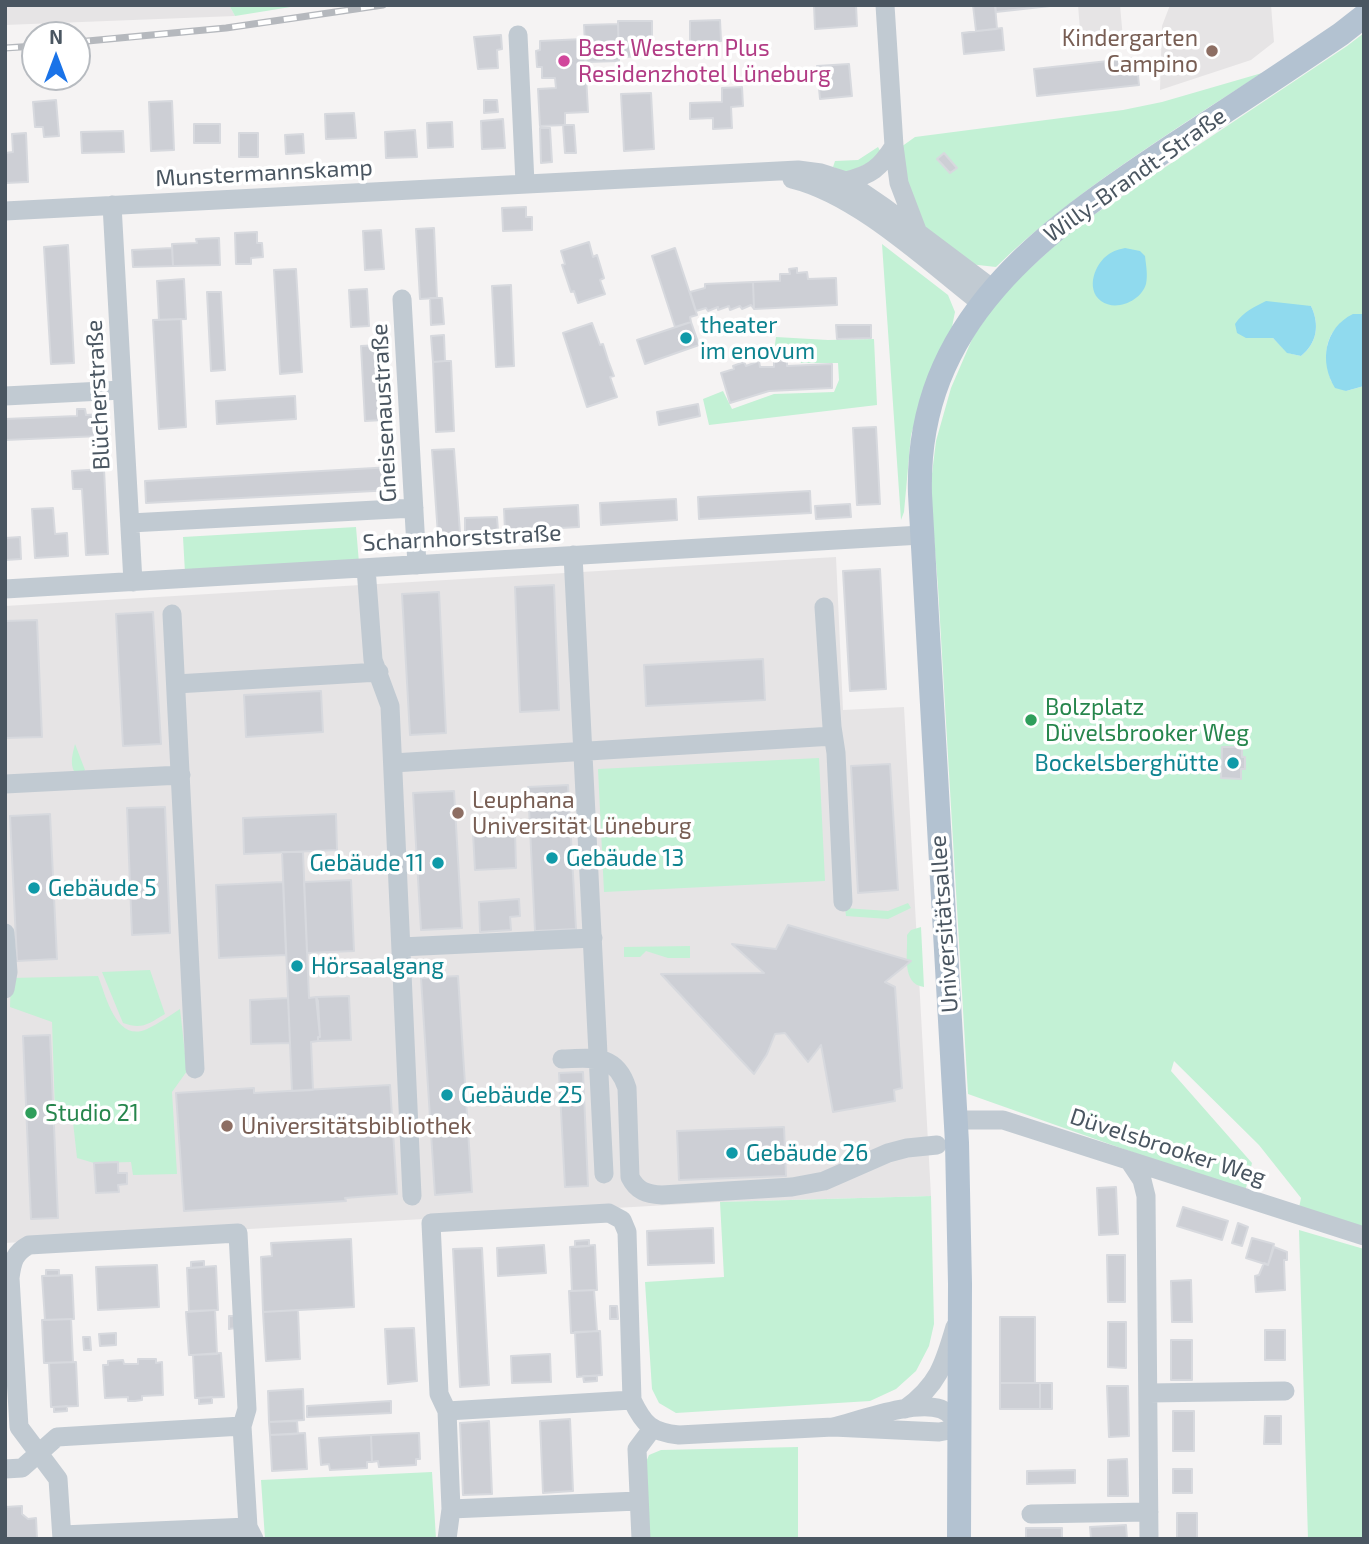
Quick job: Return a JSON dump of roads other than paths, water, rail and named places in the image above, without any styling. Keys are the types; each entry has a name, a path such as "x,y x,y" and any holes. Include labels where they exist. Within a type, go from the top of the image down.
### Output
{"main road":[{"name":"Willy-Brandt-Straße","path":"921,535 920,463 929,411 946,363 987,296 1039,243 1070,217 1364,16"},
{"name":"Universitätsallee","path":"921,535 956,1120 960,1313 959,1539"}],"street":[{"path":"885,5 899,183 919,233"},
{"path":"518,35 525,183"},
{"path":"846,181 870,173 883,164 894,146"},
{"path":"879,214 894,146"},
{"name":"Munstermannskamp","path":"757,172 816,186 919,233 987,296"},
{"name":"Munstermannskamp","path":"5,211 525,183 810,172 846,181 879,214 987,296"},
{"path":"879,214 893,199 899,183"},
{"name":"Blücherstraße","path":"112,205 133,582"},
{"name":"Gneisenaustraße","path":"402,299 417,565"},
{"path":"5,396 122,390"},
{"name":"Scharnhorststraße","path":"130,523 414,508"},
{"name":"Scharnhorststraße","path":"5,589 921,535"},
{"path":"573,555 604,1174"},
{"path":"366,568 373,660 390,705 412,1196"},
{"path":"824,607 836,754 843,902"},
{"path":"172,614 195,1069"},
{"path":"176,684 379,672"},
{"path":"393,763 833,736"},
{"path":"5,784 181,775"},
{"path":"5,933 8,972 5,989"},
{"path":"401,947 593,938"},
{"path":"562,1059 599,1058 612,1064 622,1074 626,1088 630,1177 636,1188 649,1194 792,1187 824,1181 888,1153 937,1145"},
{"name":"Düvelsbrooker Weg","path":"956,1120 1003,1120 1364,1236"},
{"path":"1130,1162 1142,1181 1146,1196 1149,1539"},
{"path":"636,1188 626,1203 622,1220 627,1232 632,1401 640,1419 652,1429 679,1435 833,1427 939,1432 960,1428 952,1415 940,1409 921,1408 833,1427"},
{"path":"447,1539 452,1509 447,1411 439,1394 431,1223 609,1213 622,1220"},
{"path":"238,1233 247,1409 242,1426 251,1533 62,1537 58,1479 39,1453 19,1427 11,1286 12,1262 19,1251 29,1245 238,1233"},
{"name":"Universitätsallee","path":"902,1411 933,1384 943,1366 960,1313"},
{"path":"1149,1394 1285,1391"},
{"path":"447,1411 632,1401"},
{"path":"5,1469 22,1468 57,1437 242,1426"},
{"path":"641,1539 637,1449 652,1429"},
{"path":"452,1509 638,1501"},
{"path":"1031,1514 1149,1511"}],"water":[{"path":"1125,248 1140,251 1145,256 1146,284 1134,300 1121,305 1107,304 1096,296 1094,276 1104,258"},
{"path":"1266,301 1311,306 1316,327 1314,339 1301,356 1287,353 1273,338 1246,338 1237,333 1235,324 1238,320"},
{"path":"1353,314 1364,314 1364,386 1346,391 1335,388 1330,378 1327,346 1336,328"}],"railway":[{"path":"91,41 226,28 383,5"},
{"path":"5,48 21,47"}],"place":[{"name":"Kindergarten Campino","path":"1212,51"},
{"name":"Best Western Plus Residenzhotel Lüneburg","path":"564,61"},
{"name":"theater im enovum","path":"686,338"},
{"name":"Bolzplatz Düvelsbrooker Weg","path":"1031,720"},
{"name":"Bockelsberghütte","path":"1233,763"},
{"name":"Leuphana Universität Lüneburg","path":"458,813"},
{"name":"Gebäude 13","path":"552,858"},
{"name":"Gebäude 11","path":"438,863"},
{"name":"Gebäude 5","path":"34,888"},
{"name":"Hörsaalgang","path":"297,966"},
{"name":"Gebäude 25","path":"447,1095"},
{"name":"Studio 21","path":"31,1113"},
{"name":"Universitätsbibliothek","path":"227,1126"},
{"name":"Gebäude 26","path":"732,1153"}]}
